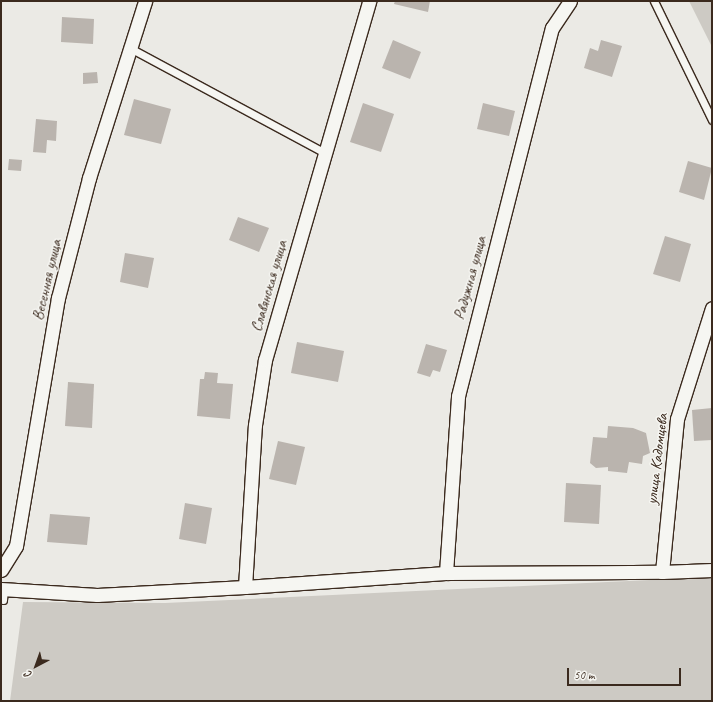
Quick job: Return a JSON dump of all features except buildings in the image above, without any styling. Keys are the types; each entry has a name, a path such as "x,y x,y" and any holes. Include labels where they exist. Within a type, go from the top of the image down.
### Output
{"street":[{"name":"Весенняя улица","path":"1,570 16,546 58,298 89,178 145,1"},
{"name":"Славянская улица","path":"245,588 255,425 265,360 368,1"},
{"name":"Радужная улица","path":"446,573 458,396 552,28 570,1"},
{"name":"улица Кадомцева","path":"662,572 677,419 712,308"},
{"path":"3,593 97,595 245,588 446,573 662,572 712,570"}],"lane":[{"path":"654,1 712,120"},
{"path":"130,48 325,153"}],"shaded area":[{"path":"689,1 712,1 712,47"},
{"path":"712,577 712,701 10,701 23,602 165,603"}]}
